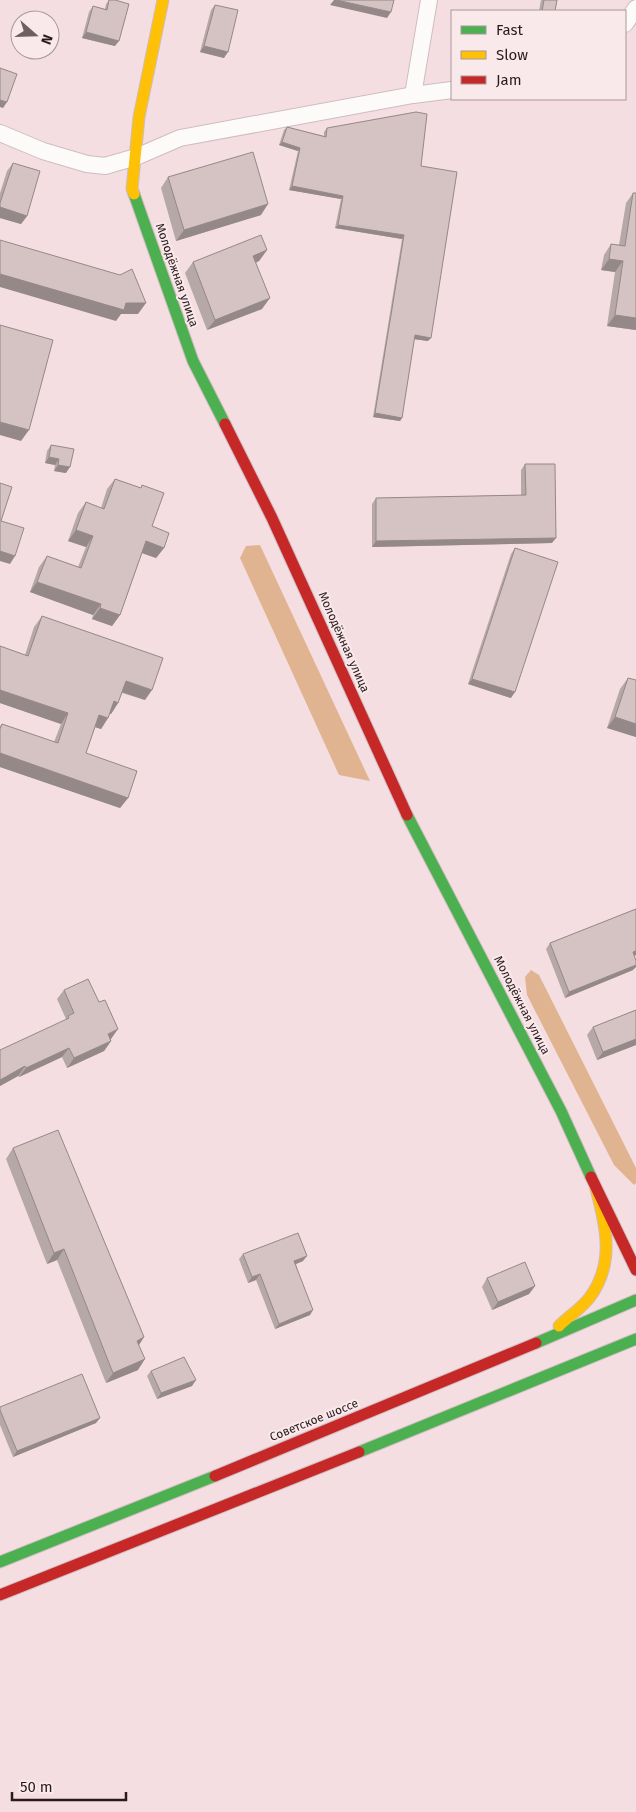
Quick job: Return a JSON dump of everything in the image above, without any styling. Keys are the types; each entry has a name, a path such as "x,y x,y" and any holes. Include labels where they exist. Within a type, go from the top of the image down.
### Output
{"main road":[{"name":"Молодёжная улица","path":"163,0 139,117 132,189 193,361 272,518 409,819 561,1111 596,1189 636,1270"},
{"path":"546,1339 590,1297 602,1279 608,1258 608,1237 596,1189"},
{"name":"Советское шоссе","path":"0,1562 240,1466 636,1300"},
{"path":"0,1596 636,1339"}],"street":[{"path":"413,95 429,0"},
{"path":"626,23 636,8"},
{"path":"0,134 43,151 87,164 105,166 136,157 180,138 413,95 451,90"}],"shaded area":[{"path":"260,545 370,781 339,775 240,558 246,546"},
{"path":"531,970 539,975 636,1168 636,1183 634,1185 614,1165 527,995 525,977"}],"building":[{"path":"109,0 129,4 119,41 86,32 93,6 107,10"},
{"path":"336,0 394,0 391,12"},
{"path":"544,0 557,0 555,10 542,10"},
{"path":"215,5 238,10 228,52 204,46"},
{"path":"0,68 17,74 7,102 0,100"},
{"path":"416,112 427,114 421,166 457,172 431,338 415,335 402,418 375,413 404,235 338,225 343,196 292,186 300,148 282,142 287,127 326,137 327,128"},
{"path":"253,152 268,204 184,230 168,177"},
{"path":"13,163 40,171 27,216 0,207"},
{"path":"633,193 636,193 636,318 615,315 623,261 609,259 611,244 625,246"},
{"path":"261,235 267,250 253,256 270,298 215,320 193,262"},
{"path":"0,240 120,275 132,269 146,303 126,303 124,310 0,274"},
{"path":"0,325 53,340 29,430 0,422"},
{"path":"51,445 74,449 70,467 58,465 59,459 49,457"},
{"path":"525,464 555,464 556,538 376,541 376,498 526,495"},
{"path":"115,479 141,488 142,485 164,493 152,526 169,533 164,548 146,541 120,615 100,608 101,604 37,582 47,556 81,568 93,536 76,530 86,502 104,509"},
{"path":"0,483 12,487 1,521 24,528 15,556 0,551"},
{"path":"515,548 558,562 515,692 472,679"},
{"path":"42,616 163,658 152,690 126,681 118,703 114,701 108,718 99,715 86,753 137,771 128,798 0,753 0,729 2,724 58,743 68,713 0,690 0,646 28,656"},
{"path":"628,678 636,680 636,724 615,717"},
{"path":"636,909 636,951 633,952 636,965 569,992 550,943"},
{"path":"88,979 99,1002 105,1000 118,1029 108,1034 111,1041 74,1058 69,1048 26,1068 25,1066 0,1080 0,1050 69,1018 68,1016 74,1013 64,990"},
{"path":"636,1010 636,1039 603,1052 593,1027"},
{"path":"58,1130 144,1337 137,1341 145,1359 113,1373 64,1249 54,1253 13,1148"},
{"path":"298,1233 307,1256 294,1261 313,1310 279,1324 260,1274 252,1277 243,1254"},
{"path":"525,1262 535,1286 498,1302 487,1278"},
{"path":"184,1357 196,1380 161,1393 151,1371"},
{"path":"82,1374 100,1418 17,1451 0,1407"}],"traffic: fast":[{"path":"134,194 193,361 225,424"},
{"path":"407,815 561,1111 591,1177"},
{"path":"536,1343 636,1300"},
{"path":"359,1452 636,1339"},
{"path":"0,1562 215,1476"}],"traffic: slow":[{"path":"134,194 132,189 139,117 163,0"},
{"path":"559,1326 590,1297 603,1271 606,1258 605,1230 596,1189"}],"traffic: jam":[{"path":"225,424 272,518 407,815"},
{"path":"591,1177 636,1270"},
{"path":"215,1476 536,1343"},
{"path":"0,1595 359,1452"}]}
